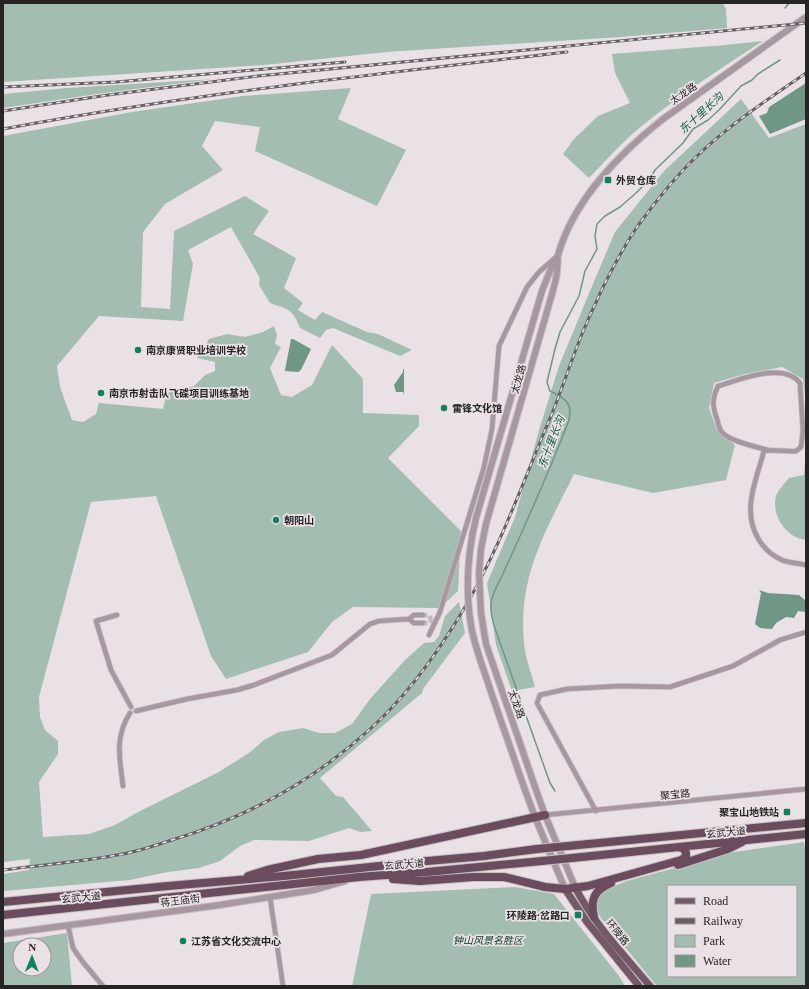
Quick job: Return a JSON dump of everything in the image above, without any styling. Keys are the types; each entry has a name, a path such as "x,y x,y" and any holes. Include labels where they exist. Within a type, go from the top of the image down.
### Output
{"highway":[{"path":"232,881 267,870 318,859 361,855 545,815"},
{"name":"玄武大道","path":"3,902 484,856 676,834 806,823"},
{"name":"玄武大道","path":"3,915 359,877 542,861 806,834"},
{"path":"594,918 592,909 593,900 597,892 604,886 620,880 688,863 728,849 743,840"},
{"path":"359,877 420,880 504,877 546,887 565,889 588,886 681,860 686,857 686,853 683,848 678,847"}],"main road":[{"name":"环陵路","path":"575,887 582,901 594,918 650,986"},
{"name":"环陵路","path":"565,889 587,922 639,986"}],"street":[{"name":"太龙路","path":"575,887 545,815 486,644 481,613 479,573 481,549 486,524 552,294 558,270 558,256 568,232 583,204 597,184 618,159 643,135 663,119 806,17"},
{"path":"558,256 552,266 542,291 476,518 469,552 468,577 472,630 478,654 525,790 565,889"},
{"path":"429,635 440,612 484,466 492,429 497,363 500,346 526,287 539,272 558,256"},
{"path":"768,450 746,445 721,432 714,410 713,397 718,386 759,374 774,372 788,374 797,379 800,384 803,431 801,447 796,451 783,452 768,450 764,452 751,494 750,515 754,531 763,548 781,560 806,565"},
{"path":"117,615 96,621 111,670 131,707 129,710 133,712"},
{"path":"123,786 118,750 126,719 133,712 193,698 237,690 332,655 370,624 379,621 409,619 414,615 423,615"},
{"path":"409,619 414,623 423,623"},
{"path":"596,811 537,703 540,695 567,689 620,686 670,687 733,666 780,640 806,632"},
{"name":"聚宝路","path":"545,815 806,789"},
{"name":"蒋王庙街","path":"3,934 220,905 314,890 359,877"},
{"path":"270,897 283,986"},
{"path":"68,925 73,948 103,986"}],"green space":[{"path":"3,3 723,3 726,9 727,28 621,37 386,52 264,65 3,82"},
{"path":"763,41 676,100 640,127 610,155 589,178 563,154 574,139 598,116 630,103 615,73 612,54"},
{"path":"214,79 3,108 3,94 67,88"},
{"path":"351,88 338,119 406,150 377,206 255,151 260,127 215,121 202,146 223,170 165,204 143,232 141,307 170,309 174,231 245,196 269,211 253,234 296,258 284,288 303,303 298,310 315,320 322,312 367,332 378,334 412,350 400,356 333,328 326,330 320,338 300,328 292,313 282,307 270,303 259,285 260,278 231,227 188,250 193,264 183,321 99,316 57,366 60,387 72,420 83,422 96,414 99,403 163,409 167,393 194,386 205,375 215,371 215,362 197,358 209,339 227,334 245,337 263,332 274,326 277,335 275,344 281,347 270,368 281,395 292,397 312,385 332,345 363,379 363,413 419,415 419,426 388,458 461,531 458,591 440,608 353,607 332,622 308,652 226,679 211,656 156,496 91,502 39,697 40,717 45,730 58,741 58,754 39,782 43,837 89,834 115,825 217,773 249,753 264,740 279,732 303,728 319,733 335,733 352,724 370,699 405,660 424,643 434,642 439,636 445,616 459,602 465,633 423,689 422,693 320,778 336,796 343,797 372,831 360,832 349,828 309,841 254,840 240,846 220,861 199,868 168,872 130,880 3,891 3,874 29,870 30,859 3,862 3,136 132,112 243,96"},
{"path":"741,99 769,138 806,124 806,403 803,379 782,367 745,374 714,383 709,408 717,430 735,445 726,480 653,493 574,474 536,554 525,596 523,618 524,642 535,687 512,691 496,645 487,583 515,517 559,366 615,232 665,170"},
{"path":"806,450 806,540 792,535 786,530 778,518 775,503 777,494 789,478 804,475"},
{"path":"804,842 806,854 806,986 657,986 601,918 595,907 598,897 607,889 627,881 734,852"},
{"name":"钟山风景名胜区","path":"515,887 554,894 619,976 625,986 352,986 371,894"},
{"path":"67,933 72,986 3,986 3,943 12,942 12,977 52,977 52,937 41,937"}],"water":[{"path":"806,83 806,119 770,134 759,116 767,113 769,107"},
{"path":"291,339 311,349 301,370 298,372 285,371"},
{"path":"403,369 404,395 403,392 396,392 394,385 403,372"},
{"path":"759,590 768,593 799,595 806,601 806,612 798,611 794,618 786,617 776,623 772,629 760,628 755,624 761,593"}],"waterway":[{"name":"东十里长沟","path":"785,8 789,3"},
{"name":"东十里长沟","path":"555,791 550,783 499,640 493,622 491,604 495,589 539,494 569,420 569,405 560,396 550,391 547,382 560,332 579,296 585,271 597,249 595,236 597,224 605,216 620,207 636,193 649,180 655,170 683,143 693,129 708,120 741,86 780,60"}],"tunnel":[{"path":"423,615 428,615 432,620 436,620"},
{"path":"423,623 428,623 432,620"}],"railway":[{"path":"3,111 108,95 258,76 806,23"},
{"path":"3,129 143,105 214,95 567,52"},
{"path":"3,87 116,82 345,62"},
{"path":"3,870 88,860 132,852 154,846 228,820 302,781 348,748 382,718 407,691 439,647 459,617 484,572 516,502 582,334 607,279 637,227 657,200 688,165 709,145 749,113 806,73"}],"place":[{"name":"外贸仓库","path":"608,180"},
{"name":"南京康贤职业培训学校","path":"138,350"},
{"name":"南京市射击队飞碟项目训练基地","path":"101,393"},
{"name":"雷锋文化馆","path":"444,408"},
{"name":"朝阳山","path":"276,520"},
{"name":"聚宝山地铁站","path":"787,812"},
{"name":"环陵路·岔路口","path":"578,915"},
{"name":"江苏省文化交流中心","path":"183,941"}]}
